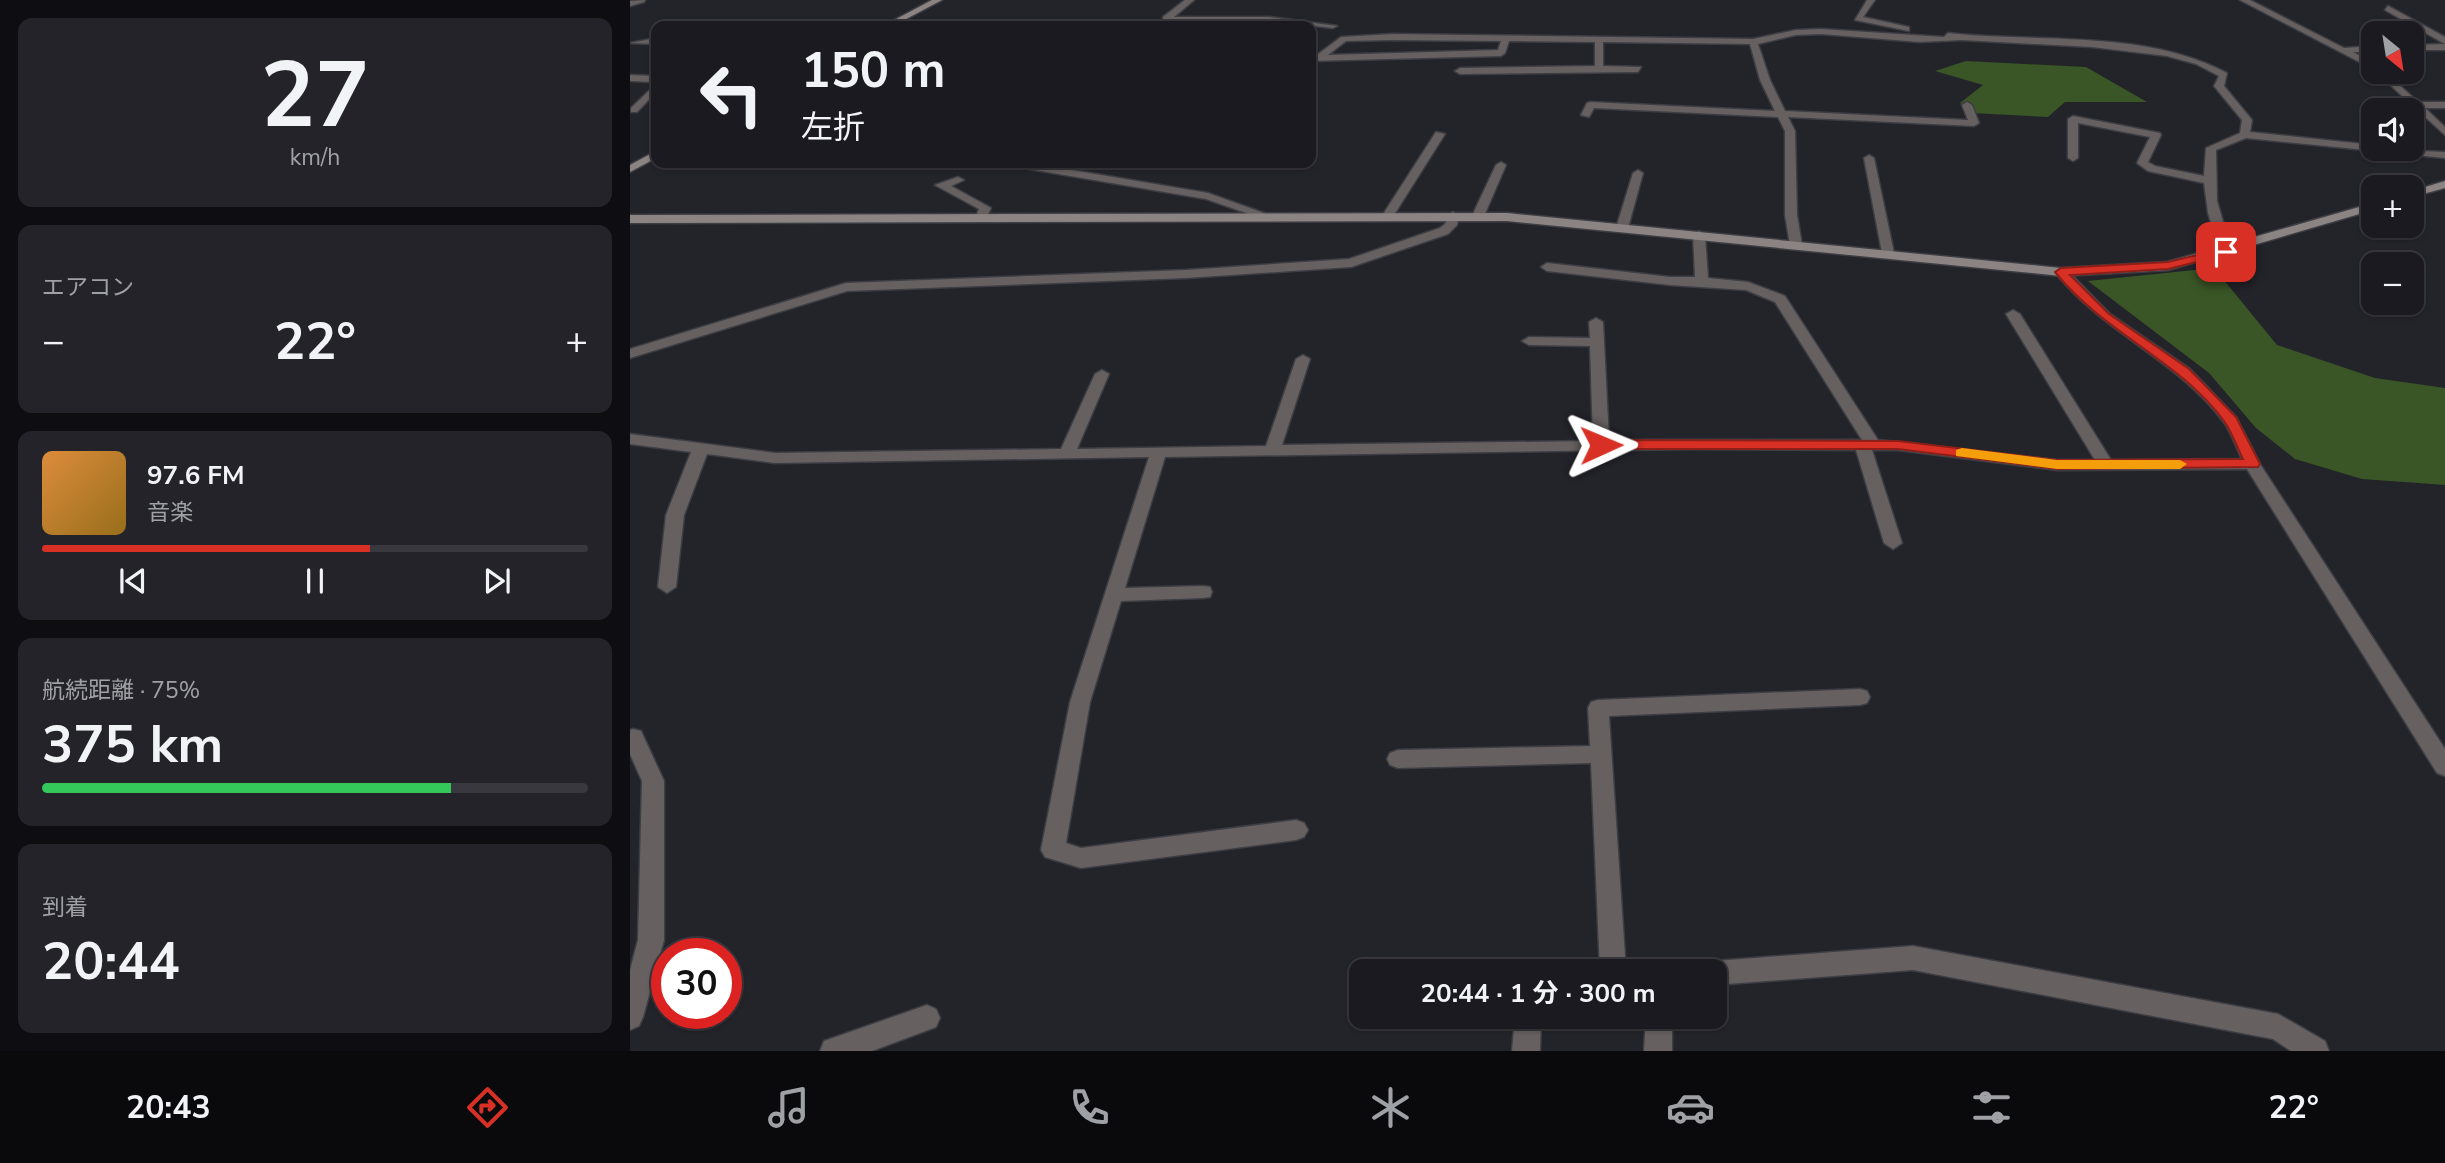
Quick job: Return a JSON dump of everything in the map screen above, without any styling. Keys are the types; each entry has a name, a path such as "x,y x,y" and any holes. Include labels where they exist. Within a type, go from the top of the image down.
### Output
{"street":[{"path":"630,5 641,0"},
{"path":"897,21 938,0"},
{"path":"1190,0 1166,19 1287,21"},
{"path":"1871,0 1858,18 1960,38"},
{"path":"2244,0 2361,59"},
{"path":"2388,8 2445,41"},
{"path":"832,12 841,21"},
{"path":"1316,24 1333,26"},
{"path":"1316,57 1344,39 1506,38 1599,42 1753,43 1777,40 1797,32 2132,48 2189,59 2224,75 2219,86 2247,120 2245,135"},
{"path":"1375,55 1400,37"},
{"path":"1316,58 1501,53 1506,38"},
{"path":"634,43 651,41"},
{"path":"1599,42 1599,69"},
{"path":"1753,43 1765,80 1790,131 1791,215 1796,245"},
{"path":"2424,48 2445,47"},
{"path":"2345,50 2361,49"},
{"path":"1316,69 1375,63 1375,55"},
{"path":"1460,71 1638,69"},
{"path":"630,78 651,79"},
{"path":"2393,84 2408,98"},
{"path":"632,110 651,92"},
{"path":"1586,115 1590,104 1974,123 1967,105"},
{"path":"2424,105 2445,106"},
{"path":"1643,122 1645,107"},
{"path":"632,110 651,108"},
{"path":"2424,112 2445,132"},
{"path":"2073,158 2073,119 2156,135 2142,163 2152,169 2208,180"},
{"path":"1388,216 1440,134"},
{"path":"2226,252 2214,223 2208,180 2211,148 2245,135 2445,155"},
{"path":"630,169 651,157"},
{"path":"1869,158 1888,253"},
{"path":"1478,216 1500,165"},
{"path":"1038,168 1208,196 1269,217"},
{"path":"1079,176 1091,168"},
{"path":"1622,228 1638,173"},
{"path":"958,180 941,186 985,208 981,218"},
{"path":"2424,190 2445,184"},
{"path":"630,219 1478,216 1888,253 2061,272 2168,266 2226,252 2361,210"},
{"path":"630,354 846,287 1173,275 1351,263 1444,231 1451,225 1452,216"},
{"path":"1699,235 1702,281"},
{"path":"1547,267 1670,281 1748,286 1780,299 1868,445 1893,542"},
{"path":"2061,272 2105,317 2185,372 2231,420 2252,464 2445,766"},
{"path":"2012,314 2106,465"},
{"path":"1596,322 1601,445"},
{"path":"1529,341 1597,342"},
{"path":"1273,449 1303,359"},
{"path":"1067,453 1102,373"},
{"path":"630,439 775,458 1601,445 1898,445 2057,465 2252,464"},
{"path":"667,587 675,515 701,448"},
{"path":"1159,451 1080,702 1053,850 1082,858 1296,830"},
{"path":"1114,594 1203,592"},
{"path":"1612,959 1598,708 1860,697"},
{"path":"630,1017 651,940 653,780 634,737"},
{"path":"1398,759 1602,754"},
{"path":"1727,972 1913,958 2278,1027 2315,1051"},
{"path":"834,1051 927,1018"},
{"path":"1526,1051 1527,1029"},
{"path":"1658,1029 1658,1051"}],"green space":[{"path":"1966,61 2086,67 2147,102 2065,102 2048,117 1972,113 1960,103 1983,85 1935,71"},
{"path":"2214,268 2277,345 2375,378 2445,388 2445,485 2362,479 2295,459 2256,428 2209,373 2088,281"}],"slow traffic":[{"path":"1962,453 2057,465 2180,464"}],"route":[{"path":"1601,445 1898,445 2057,465 2252,464 2231,420 2185,372 2105,317 2061,272 2168,266 2226,252"}]}
